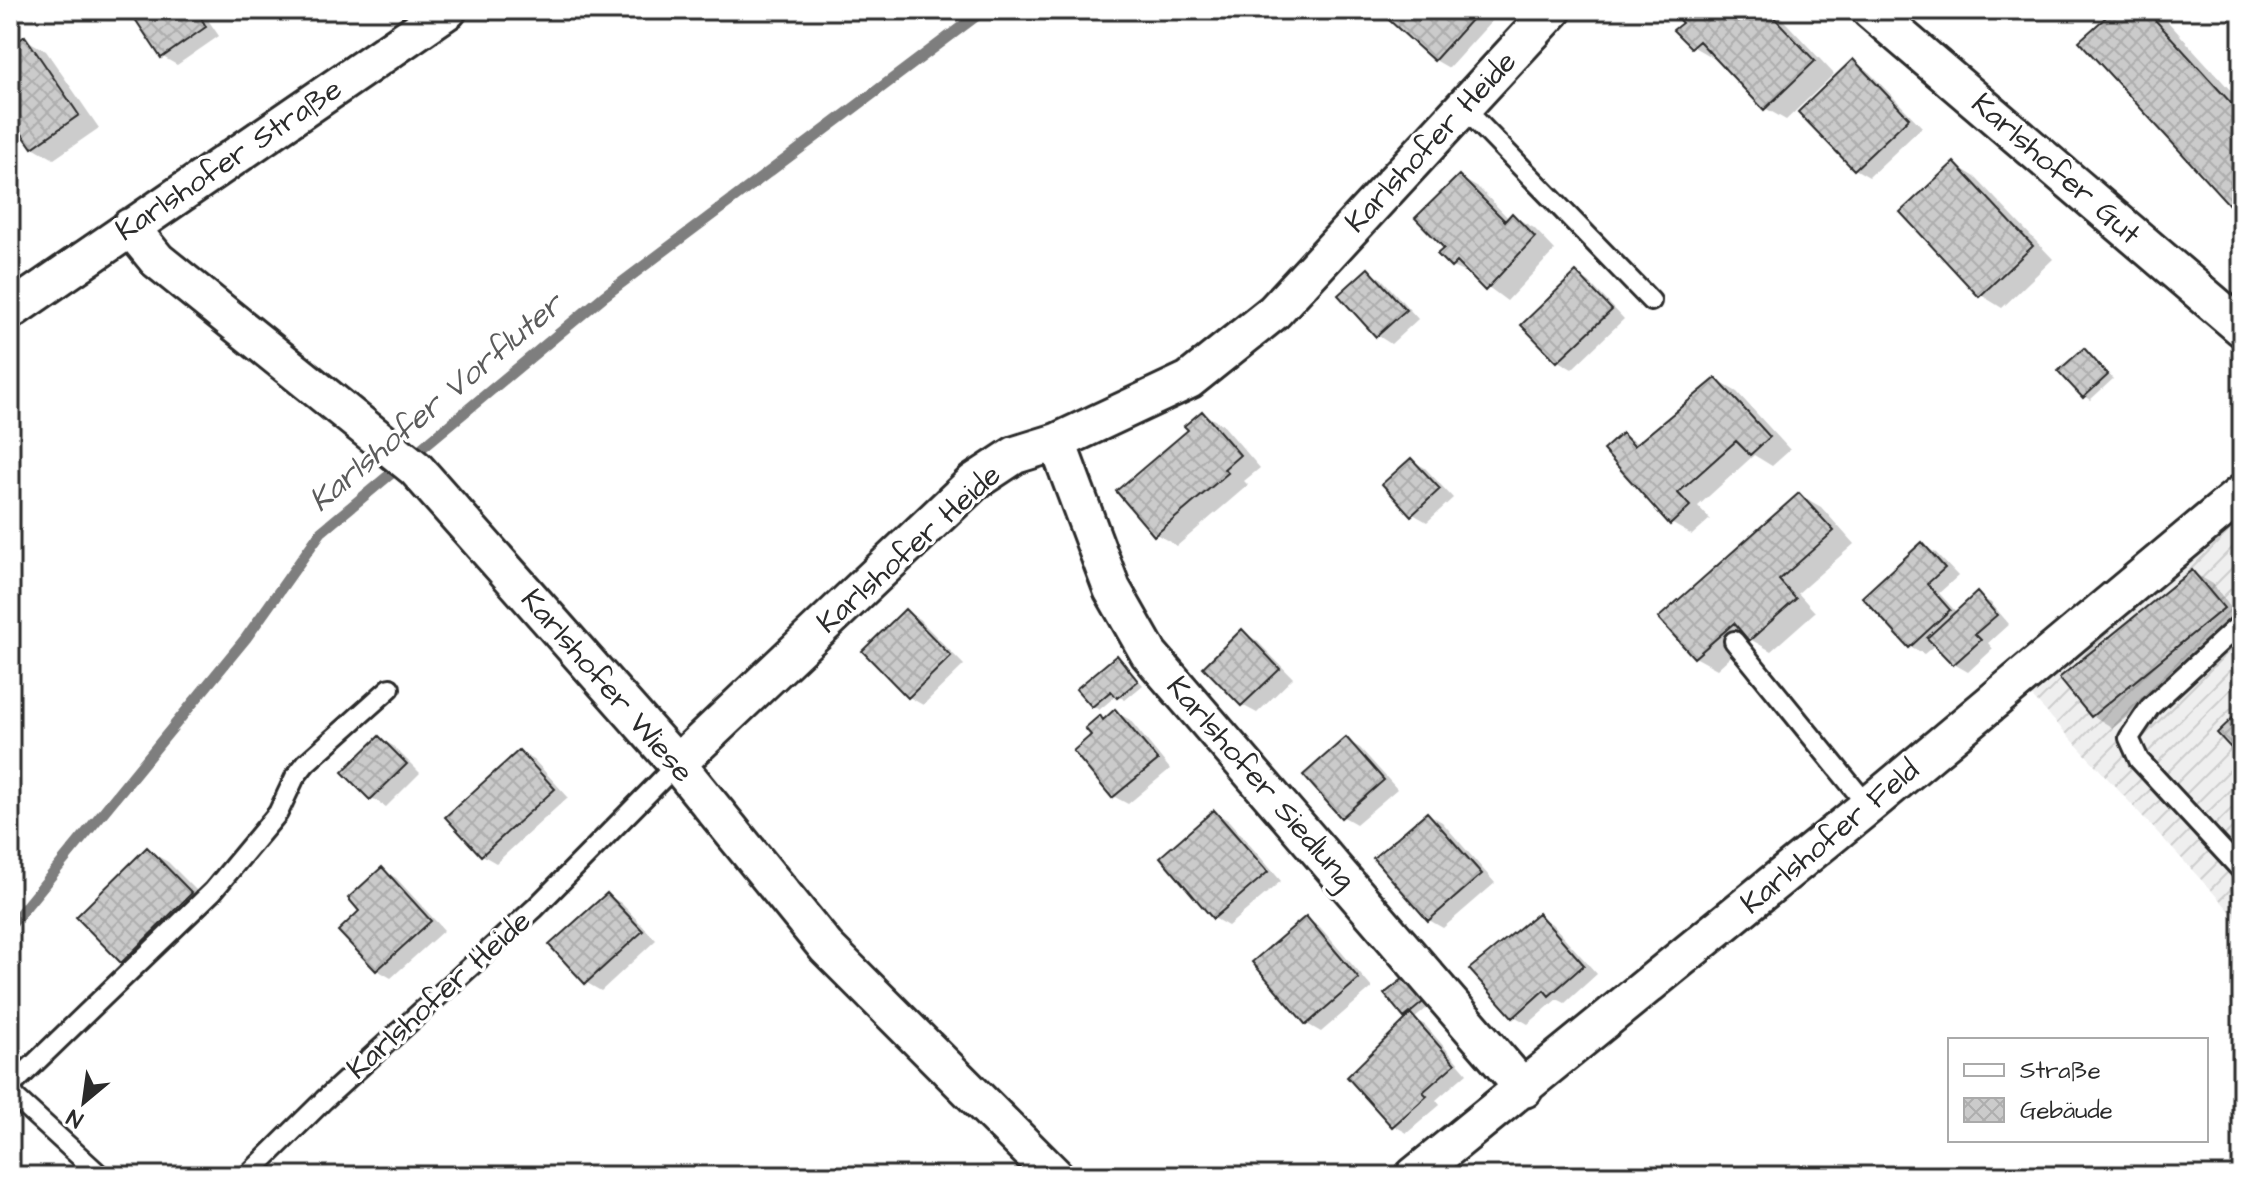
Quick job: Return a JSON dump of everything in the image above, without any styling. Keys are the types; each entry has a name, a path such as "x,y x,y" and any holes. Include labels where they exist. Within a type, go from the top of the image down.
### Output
{"street":[{"name":"Karlshofer Straße","path":"10,311 448,10"},
{"name":"Karlshofer Heide","path":"677,764 974,482 1015,455 1057,442 1189,380 1274,312 1553,10"},
{"name":"Karlshofer Gut","path":"1870,10 2242,328"},
{"name":"Karlshofer Wiese","path":"130,227 157,260 408,461 677,764 826,947 1055,1176"},
{"name":"Karlshofer Siedlung","path":"1057,442 1112,589 1149,654 1524,1089"},
{"name":"Karlshofer Feld","path":"1414,1176 1868,806 2242,493"}],"lane":[{"path":"1464,108 1651,301"},
{"path":"2242,622 2150,707 2129,738 2139,760 2242,871"},
{"path":"1734,641 1868,806"},
{"path":"101,1176 16,1098 10,1087 213,891 278,813 295,777 306,763 390,688"},
{"name":"Karlshofer Heide","path":"247,1176 324,1100 535,908 677,764"}],"shaded area":[{"path":"2242,513 2242,924 2025,689"}],"building":[{"path":"129,10 197,10 206,27 161,58"},
{"path":"1378,10 1480,10 1434,61"},
{"path":"1670,10 1767,10 1815,61 1764,110 1699,41 1691,48 1673,30 1682,23"},
{"path":"2114,10 2146,10 2242,115 2242,219 2079,41"},
{"path":"25,36 79,115 32,148 10,117 10,47"},
{"path":"1853,59 1909,118 1854,170 1798,112"},
{"path":"1954,162 2033,246 1979,297 1900,212"},
{"path":"1459,175 1505,221 1512,213 1535,237 1485,291 1457,262 1451,268 1437,254 1444,248 1415,218"},
{"path":"1368,268 1406,310 1376,337 1338,295"},
{"path":"1576,272 1612,310 1557,362 1521,325"},
{"path":"2084,348 2108,375 2083,398 2058,371"},
{"path":"1716,378 1770,437 1750,455 1736,441 1678,493 1690,506 1670,525 1603,450 1622,433 1634,446"},
{"path":"1202,411 1240,455 1224,469 1228,473 1154,536 1116,491 1188,430 1184,426"},
{"path":"1411,458 1440,489 1411,516 1382,484"},
{"path":"1799,493 1834,531 1779,580 1796,599 1749,641 1734,623 1694,658 1658,618"},
{"path":"1922,542 1945,568 1927,584 1950,610 1909,648 1862,597"},
{"path":"2192,570 2224,608 2091,717 2059,678"},
{"path":"1977,592 1997,615 1975,634 1981,640 1953,665 1927,638"},
{"path":"905,609 951,656 908,698 862,651"},
{"path":"1242,629 1280,669 1241,706 1203,667"},
{"path":"1117,655 1138,681 1117,698 1111,691 1092,707 1076,689"},
{"path":"1115,709 1158,760 1112,798 1073,751 1091,735 1085,728 1100,715 1103,720"},
{"path":"2242,709 2242,760 2217,733"},
{"path":"379,736 407,764 370,800 342,772"},
{"path":"1346,737 1384,780 1341,818 1303,775"},
{"path":"519,750 555,789 481,856 445,817"},
{"path":"1214,810 1268,872 1213,919 1160,857"},
{"path":"1427,812 1482,874 1428,921 1373,858"},
{"path":"147,847 192,893 121,963 76,917"},
{"path":"382,867 431,921 376,971 338,931 359,911 348,898"},
{"path":"607,893 643,931 585,984 549,945"},
{"path":"1538,913 1584,965 1549,996 1544,990 1513,1018 1469,969"},
{"path":"1306,916 1359,979 1306,1025 1252,962"},
{"path":"1408,975 1428,998 1404,1018 1384,994"},
{"path":"1411,1014 1455,1064 1423,1092 1427,1096 1392,1127 1347,1077"}],"waterway":[{"name":"Karlshofer Vorfluter","path":"10,926 246,638 321,532 604,296 984,10"}]}
